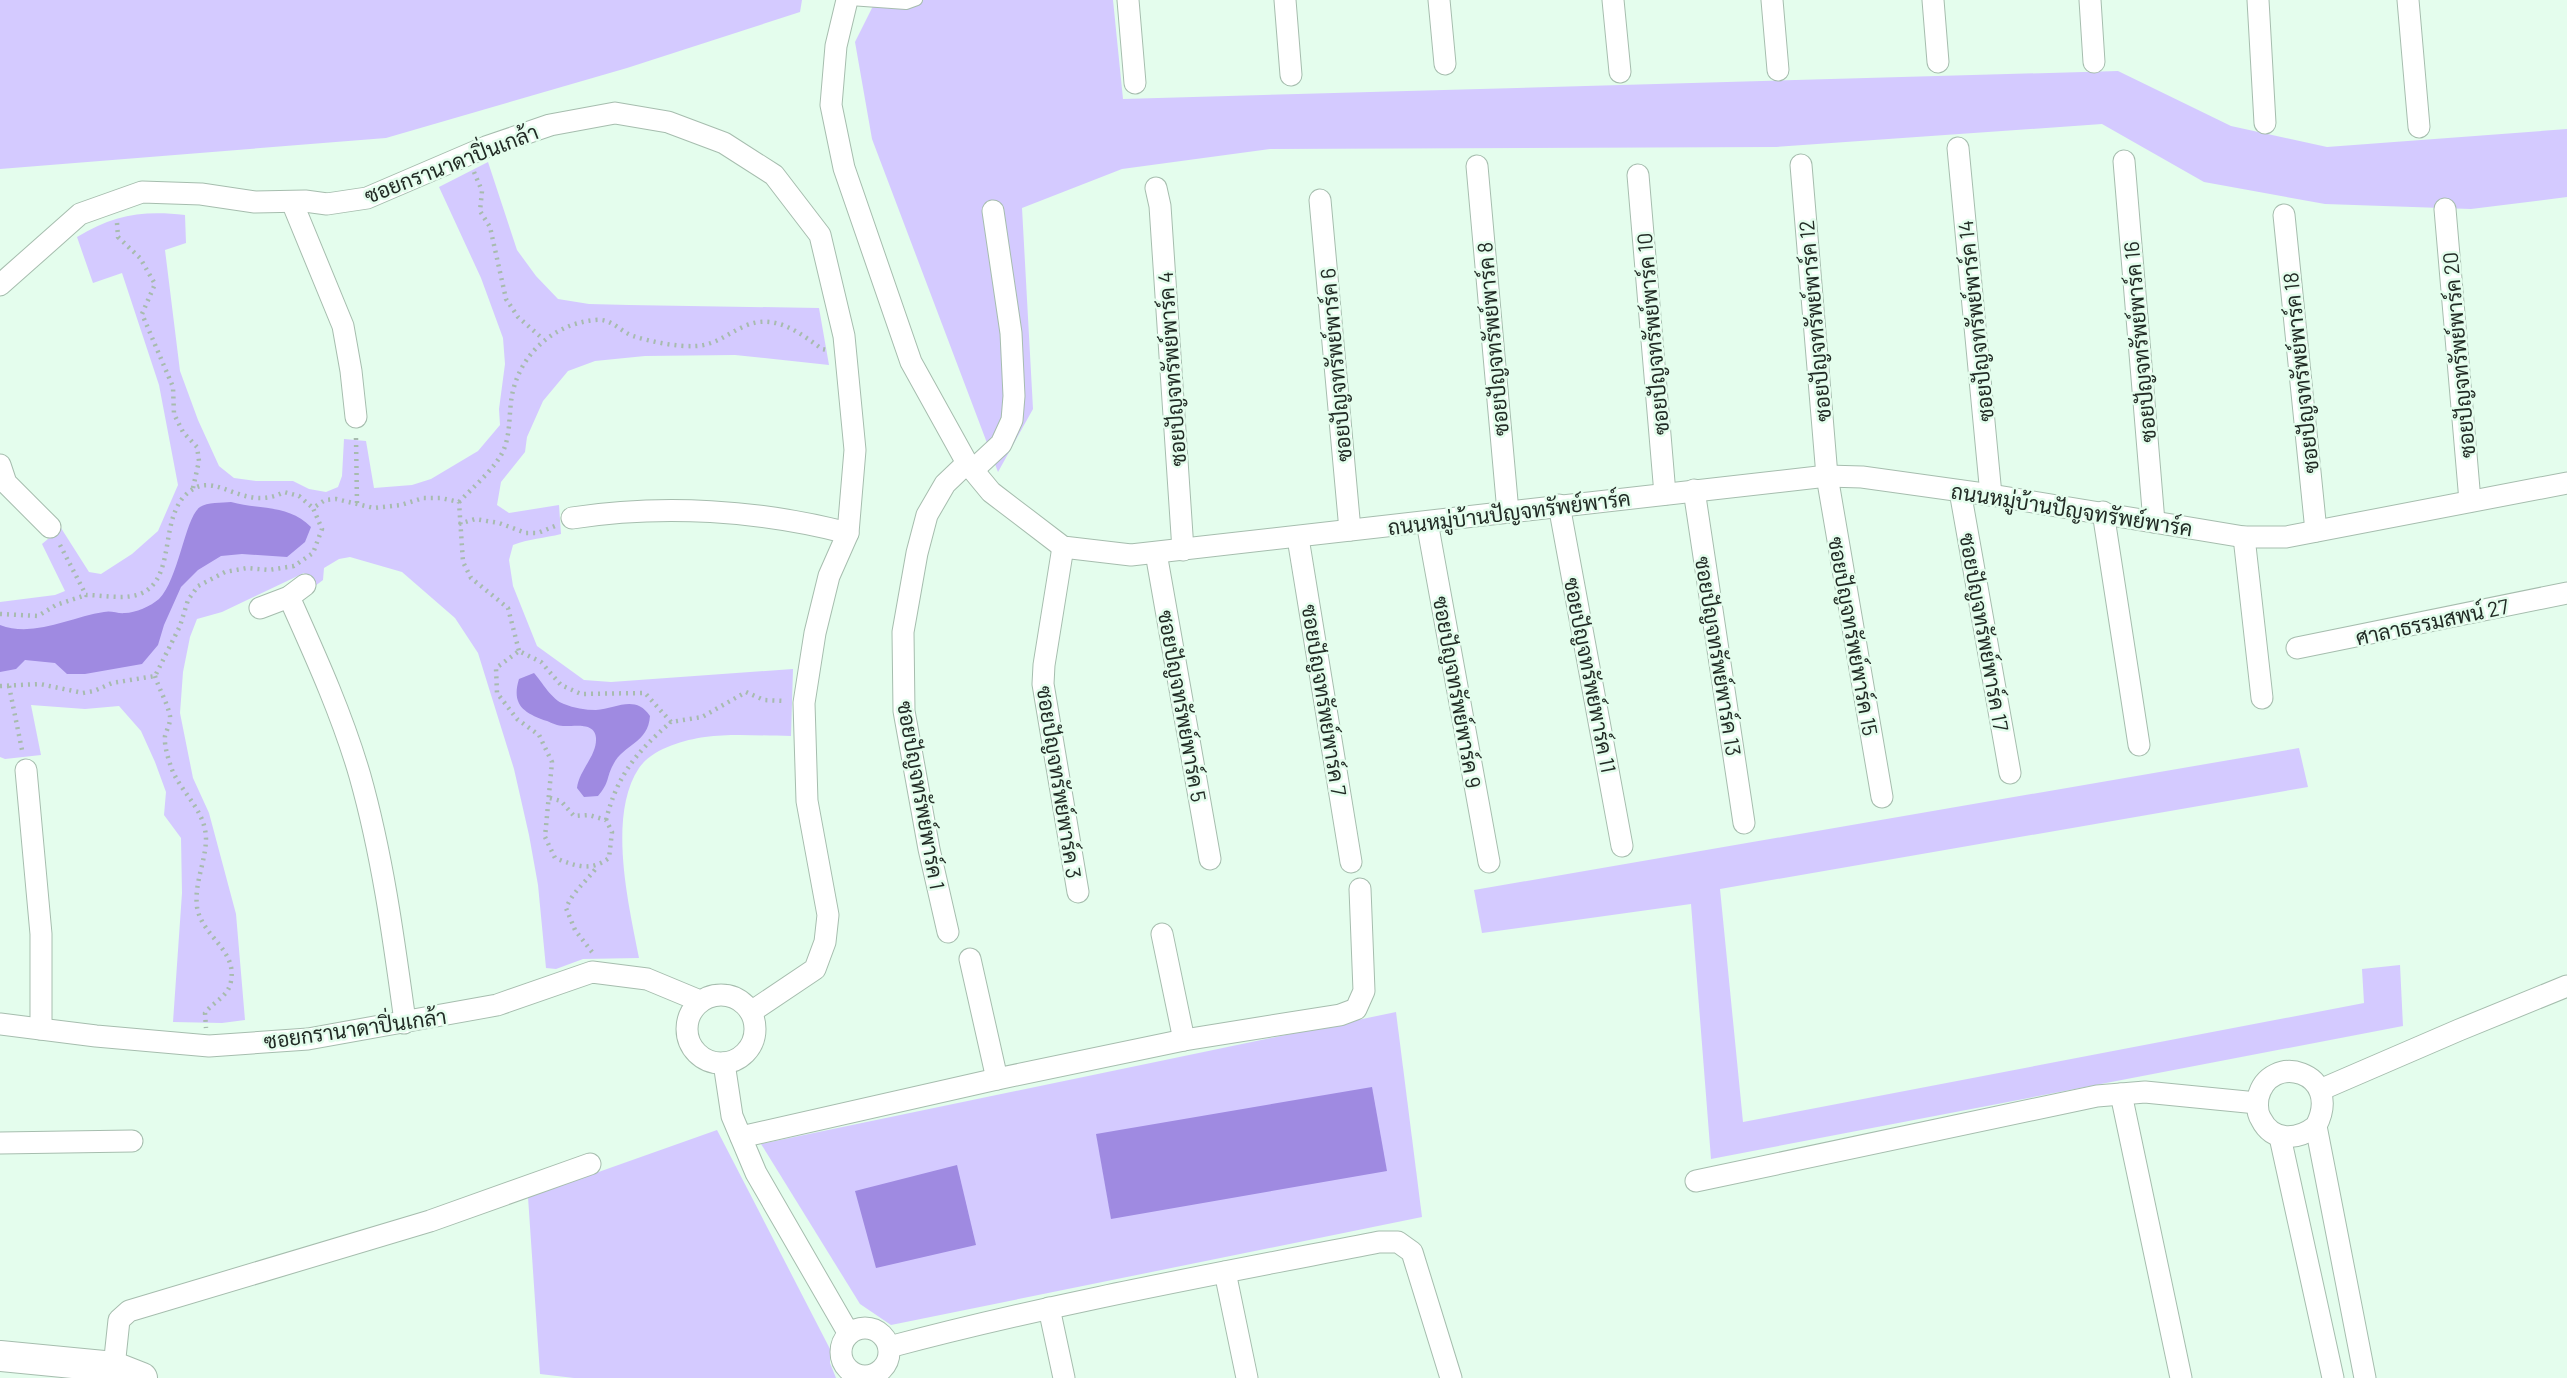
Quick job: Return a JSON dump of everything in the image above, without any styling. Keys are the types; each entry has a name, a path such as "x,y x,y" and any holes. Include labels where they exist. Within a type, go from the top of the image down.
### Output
{"main road":[{"path":"0,1356 114,1367 142,1378"}],"street":[{"path":"848,0 836,46 831,105 844,167 911,362 970,467 991,492 1063,547"},
{"path":"1128,0 1135,83"},
{"path":"1285,0 1291,75"},
{"path":"1439,0 1445,64"},
{"path":"1613,0 1620,72"},
{"path":"1772,0 1777,70"},
{"path":"1933,0 1938,62"},
{"path":"2091,0 2094,62"},
{"path":"2258,0 2265,123"},
{"path":"2408,0 2419,127"},
{"name":"ซอยกรานาดาปิ่นเกล้า","path":"0,285 80,214 142,192 201,194 255,202 327,204 368,198 466,155 550,125 615,113 668,122 724,143 774,175 820,235 845,352 855,450 848,533 830,576 815,633 804,703 807,801 828,915 825,943 815,969 751,1012 741,1001 728,995 714,995 700,1001 647,979 592,972 497,1005 308,1039 209,1046 0,1024"},
{"name":"ซอยปัญจทรัพย์พาร์ค 14","path":"1958,148 1992,495"},
{"name":"ซอยปัญจทรัพย์พาร์ค 16","path":"2124,161 2154,522"},
{"name":"ซอยปัญจทรัพย์พาร์ค 12","path":"1801,165 1827,476"},
{"name":"ซอยปัญจทรัพย์พาร์ค 8","path":"1477,166 1508,512"},
{"name":"ซอยปัญจทรัพย์พาร์ค 10","path":"1638,174 1665,494"},
{"name":"ซอยปัญจทรัพย์พาร์ค 4","path":"1156,188 1160,206 1183,550"},
{"name":"ซอยปัญจทรัพย์พาร์ค 6","path":"1320,200 1350,530"},
{"path":"292,202 343,326 356,417"},
{"name":"ซอยปัญจทรัพย์พาร์ค 20","path":"2445,209 2470,501"},
{"name":"ซอยปัญจทรัพย์พาร์ค 1","path":"948,932 929,849 904,711 904,632 927,515 945,484 1001,444 1012,420 1014,396 1010,333 993,211"},
{"name":"ซอยปัญจทรัพย์พาร์ค 18","path":"2284,215 2316,531"},
{"path":"0,465 6,483 50,527"},
{"name":"ถนนหมู่บ้านปัญจทรัพย์พาร์ค","path":"1063,547 1131,555 1156,553 1827,476 1862,477 1992,495 2244,537 2286,537 2567,483"},
{"name":"ซอยปัญจทรัพย์พาร์ค 15","path":"1827,476 1882,797"},
{"name":"ซอยปัญจทรัพย์พาร์ค 13","path":"1694,490 1744,823"},
{"name":"ซอยปัญจทรัพย์พาร์ค 17","path":"1960,491 2010,773"},
{"name":"ซอยปัญจทรัพย์พาร์ค 11","path":"1559,505 1622,846"},
{"path":"572,518 612,512 685,511 799,520 848,533"},
{"path":"2103,512 2139,745"},
{"name":"ซอยปัญจทรัพย์พาร์ค 9","path":"1427,522 1489,862"},
{"path":"2244,537 2262,698"},
{"name":"ซอยปัญจทรัพย์พาร์ค 7","path":"1298,538 1351,862"},
{"name":"ซอยปัญจทรัพย์พาร์ค 3","path":"1063,547 1043,684 1078,892"},
{"name":"ซอยปัญจทรัพย์พาร์ค 5","path":"1156,553 1210,859"},
{"path":"260,608 297,591 360,776 386,888 404,1023"},
{"name":"ศาลาธรรมสพน์ 27","path":"2297,648 2567,593"},
{"path":"26,770 41,934 41,1029"},
{"path":"741,1137 1184,1040 1340,1015 1356,1009 1364,991 1360,889"},
{"path":"1162,934 1184,1040"},
{"path":"970,959 997,1079"},
{"path":"2320,1090 2567,986"},
{"path":"700,1001 688,1019 689,1042 703,1059 713,1063 737,1059 748,1051 754,1038 755,1025 751,1012"},
{"path":"724,1063 732,1116 756,1173 849,1334"},
{"path":"2290,1071 2303,1073 2313,1080 2324,1102 2322,1115 2316,1126 2306,1134 2293,1138 2280,1137 2263,1124 2257,1103 2260,1090 2267,1080 2278,1073 2290,1071"},
{"path":"1696,1181 2097,1096 2144,1092 2257,1103"},
{"path":"2121,1094 2181,1378"},
{"path":"2316,1126 2365,1378"},
{"path":"2280,1137 2333,1378"},
{"path":"0,1143 132,1141"},
{"path":"114,1367 119,1320 129,1311 430,1221 590,1164"},
{"path":"888,1347 1049,1308 1379,1242 1398,1242 1412,1252 1451,1378"},
{"path":"1225,1272 1247,1378"},
{"path":"1049,1308 1064,1378"},
{"path":"864,1328 872,1329 880,1334 888,1347 888,1359 882,1369 872,1377 850,1375 844,1364 842,1343 849,1334 864,1328"}],"lane":[{"path":"848,0 906,4 917,0"}],"path":[{"path":"466,155 482,191 480,211 490,228 506,299 518,317 543,339"},
{"path":"115,201 118,237 140,258 155,284 142,314 173,387 174,414 183,432 197,447 199,461 193,489"},
{"path":"459,502 504,451 510,425 514,382 543,339 569,325 598,319 613,322 631,336 683,346 704,346 724,339 744,326 766,320 789,328 822,349 845,352"},
{"path":"356,417 357,503"},
{"path":"0,614 38,616 86,595 120,597 141,593 159,578 170,523 180,502 193,489 202,485 217,486 239,496 258,499 275,497 284,492 299,496 313,508"},
{"path":"459,524 475,519 499,523 526,533 538,533 572,518"},
{"path":"50,527 86,595"},
{"path":"597,866 578,867 555,858 545,836 552,762 538,735 517,719 497,693 496,668 519,651 541,662 561,685 582,694 645,693 671,722"},
{"path":"155,676 170,718 164,739 170,765 177,782 188,793 205,831 197,908 207,932 223,948 232,963 231,982 227,993 205,1013 209,1046"},
{"path":"9,686 26,770"},
{"path":"592,972 592,951 575,930 566,908 574,892 585,884 597,866 609,858 612,832 606,820 613,794 627,766 671,722 702,717 746,692 764,700 804,703"},
{"path":"550,798 561,801 574,817 589,815 606,820"}],"shaded area":[{"path":"0,0 802,0 800,12 627,68 386,138 0,169"},
{"path":"876,0 1113,0 1123,99 2118,71 2231,126 2327,147 2567,129 2567,197 2471,209 2325,204 2204,182 2102,124 1776,147 1270,149 1122,169 1022,208 1033,409 998,472 872,139 855,42"},
{"path":"488,162 517,250 536,276 558,299 589,304 819,308 829,365 735,355 645,356 595,361 568,371 543,401 527,437 525,452 501,482 497,505 509,513 559,505 561,534 513,545 509,560 513,586 537,646 584,680 611,682 793,669 791,736 726,735 696,738 669,746 645,761 629,788 622,836 626,888 639,958 583,959 556,969 546,968 538,885 514,769 478,653 455,618 402,572 350,557 339,559 324,568 323,580 315,586 304,573 222,612 197,619 190,637 183,672 180,713 193,778 209,813 236,914 245,1020 222,1023 173,1022 182,893 181,838 164,815 166,792 141,731 119,706 85,709 31,705 41,755 5,759 0,757 0,602 55,595 65,591 42,544 61,528 89,572 101,574 132,554 158,531 178,485 159,385 122,273 93,283 77,237 103,224 129,216 155,213 185,215 186,243 165,250 180,371 219,466 234,478 293,481 309,489 326,492 338,487 342,476 344,439 366,441 374,488 412,485 431,479 478,451 500,425 499,409 505,364 503,338 481,278 439,187"},
{"path":"231,502 293,515 311,527 305,542 287,557 242,554 221,556 198,570 181,587 158,645 142,664 85,674 67,674 55,663 25,660 16,669 0,672 0,625 39,628 91,615 107,612 129,613 147,607 166,590 195,513 207,504"},
{"path":"534,673 551,695 564,704 596,710 632,704 644,709 650,716 645,733 617,758 598,796 584,797 577,788 596,745 592,729 555,724 532,715 518,702 519,679"},
{"path":"2299,748 2308,787 1720,889 1743,1122 2364,1003 2362,969 2400,965 2403,1026 1711,1159 1691,904 1482,933 1474,890"},
{"path":"1396,1012 1422,1217 891,1325 860,1304 761,1144"},
{"path":"1372,1087 1387,1171 1111,1219 1096,1134"},
{"path":"717,1130 830,1349 830,1363 836,1378 574,1378 540,1374 528,1197"},
{"path":"957,1165 976,1245 876,1268 855,1191"}]}
